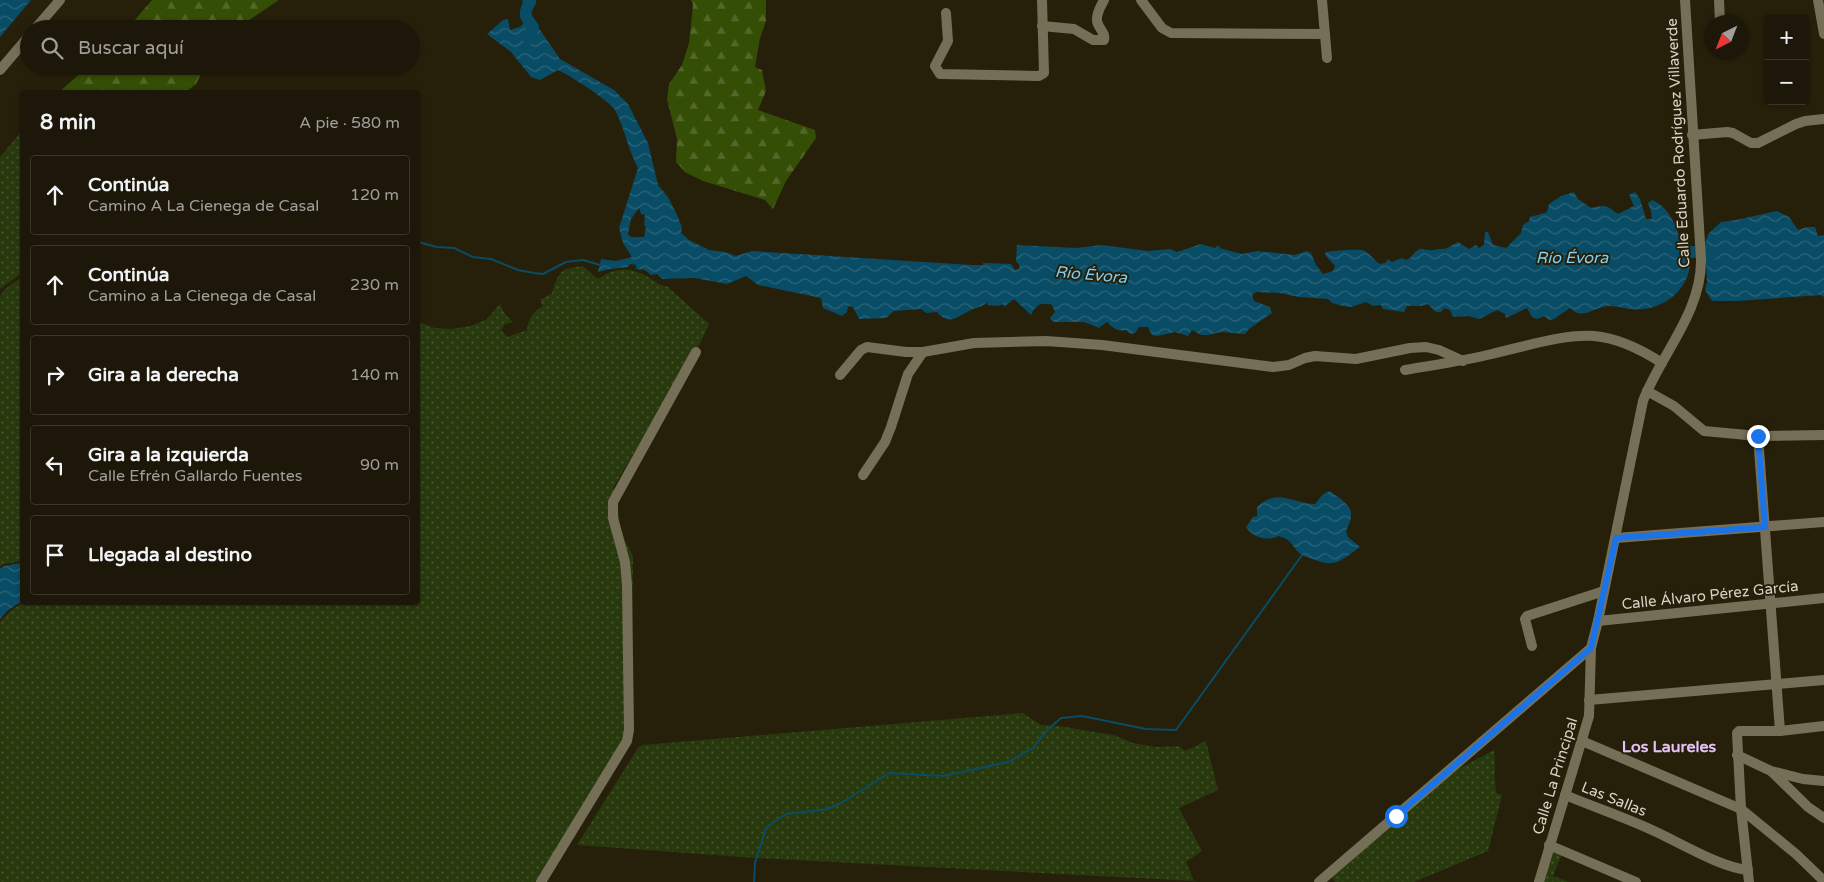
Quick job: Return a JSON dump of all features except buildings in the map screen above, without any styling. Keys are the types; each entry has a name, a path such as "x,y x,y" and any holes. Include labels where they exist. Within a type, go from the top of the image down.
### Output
{"street":[{"path":"43,20 60,0"},
{"path":"946,13 948,41 935,66 940,74 1039,76 1044,73 1042,0"},
{"path":"1042,26 1074,29 1094,40 1104,40 1105,35 1097,21 1099,10 1104,0"},
{"path":"1141,0 1162,28 1171,33 1325,34"},
{"path":"1322,0 1327,58"},
{"name":"Calle Eduardo Rodríguez Villaverde","path":"1604,591 1640,413 1647,391 1692,306 1701,270 1685,0"},
{"path":"1719,0 1720,15"},
{"path":"1818,0 1824,34"},
{"path":"0,70 20,47"},
{"path":"1692,135 1727,132 1733,133 1751,143 1758,142 1805,121 1824,119"},
{"path":"1405,370 1462,361 1558,340 1594,336 1624,344 1646,353 1662,363"},
{"path":"840,375 861,350 867,346 906,352 924,352 974,343 1046,341 1102,345 1273,366 1289,365 1315,356 1356,359 1410,348 1426,347 1439,350 1462,361"},
{"path":"541,882 627,741 629,730 627,586 625,562 613,518 613,502 696,352"},
{"path":"864,475 888,435 908,374 924,352"},
{"path":"1647,391 1674,406 1694,425 1704,431 1758,436 1824,435"},
{"path":"1758,436 1780,730"},
{"path":"1616,538 1824,522"},
{"path":"1532,646 1525,619 1527,616 1604,591"},
{"name":"Calle La Principal","path":"1539,882 1590,713 1591,648 1604,591"},
{"name":"Calle Álvaro Pérez García","path":"1598,621 1824,598"},
{"path":"1319,882 1591,648"},
{"path":"1589,700 1824,680"},
{"path":"1749,882 1741,809 1737,732 1824,726"},
{"path":"1582,741 1741,809 1796,854 1824,881"},
{"path":"1737,755 1771,772 1802,779 1824,781"},
{"path":"1771,772 1808,807 1824,818"},
{"name":"Las Sallas","path":"1565,795 1653,830 1708,857 1740,869 1748,870"},
{"path":"1549,845 1636,882"}],"green space":[{"path":"152,0 279,0 249,20 135,20"},
{"path":"691,0 766,0 766,21 760,38 755,67 762,70 766,91 758,110 815,130 816,138 786,181 773,209 765,200 703,181 685,172 676,162 677,139 667,99 669,84 682,65 689,43 693,5"},
{"path":"79,75 200,75 196,84 188,90 61,90"},
{"path":"20,133 20,274 0,289 0,157"},
{"path":"583,266 598,279 611,272 624,270 643,274 660,285 667,286 709,324 701,342 613,488 617,496 622,532 633,556 631,730 539,882 0,882 0,622 9,612 20,605 420,605 420,323 435,328 451,329 471,326 486,320 500,304 505,314 513,322 505,324 501,330 507,337 527,330 532,316 543,306 540,300 552,293 559,275 569,268"},
{"path":"20,278 20,561 3,564 0,567 0,296 5,289"},
{"path":"1023,713 1041,725 1113,735 1133,743 1156,747 1179,746 1185,751 1206,741 1218,790 1179,808 1202,851 1186,862 1194,881 755,858 577,845 638,748 642,745"},
{"path":"1494,750 1496,793 1502,795 1488,851 1414,882 1335,882 1330,875 1456,770"},
{"path":"1548,850 1562,854 1553,876 1569,882 1540,882"}],"water":[{"path":"0,0 31,0 0,37"},
{"name":"Río Évora","path":"508,19 510,30 520,27 524,23 538,27 560,59 614,90 628,104 648,143 658,185 668,197 677,215 682,227 681,233 689,240 709,250 725,252 736,256 752,251 971,265 983,265 983,263 1011,264 1015,270 1019,269 1016,261 1017,245 1076,248 1102,245 1148,251 1170,249 1177,252 1201,244 1215,248 1217,246 1242,254 1257,251 1295,255 1307,251 1311,253 1316,265 1323,274 1333,271 1335,266 1326,256 1325,252 1362,250 1380,264 1385,263 1388,259 1392,262 1402,258 1406,260 1421,249 1445,249 1458,242 1469,249 1476,245 1479,248 1484,245 1485,232 1488,232 1493,245 1506,248 1521,233 1523,225 1529,221 1530,217 1547,212 1549,204 1561,196 1574,192 1578,199 1591,208 1605,206 1618,214 1634,206 1629,195 1635,192 1640,199 1646,219 1652,219 1648,203 1652,200 1657,202 1670,215 1679,237 1683,239 1689,235 1689,271 1686,280 1675,294 1668,300 1652,307 1634,309 1608,306 1584,313 1575,312 1570,308 1554,319 1549,320 1544,316 1537,319 1532,317 1527,308 1506,318 1505,314 1497,310 1479,319 1468,316 1453,317 1450,310 1444,308 1441,312 1436,312 1428,304 1407,306 1404,312 1383,309 1381,305 1373,306 1366,302 1351,307 1332,303 1328,299 1256,292 1252,295 1254,301 1270,307 1272,313 1245,334 1221,332 1201,335 1192,330 1188,336 1175,332 1158,336 1152,335 1148,327 1139,327 1135,333 1130,334 1126,330 1115,329 1107,322 1099,328 1084,322 1054,322 1050,318 1055,312 1052,305 1045,303 1039,305 1031,315 1014,299 1004,307 1003,304 998,306 988,305 987,302 953,319 945,319 937,312 926,313 921,309 894,311 886,318 859,319 853,307 848,306 847,312 842,316 823,308 821,298 758,285 746,276 727,284 695,278 662,279 657,274 651,275 645,270 636,269 636,265 630,264 628,267 598,272 601,259 616,261 632,257 623,243 619,228 638,168 612,106 589,88 558,70 540,80 531,77 511,52 487,34 503,20","holes":["639,208 641,214 645,215 644,225 646,227 644,237 631,237 628,234 631,219"]},
{"path":"1777,211 1789,217 1798,230 1806,227 1815,227 1818,236 1824,235 1824,297 1820,295 1712,301 1705,290 1707,282 1705,244 1708,234 1721,222"},
{"path":"1330,491 1349,507 1351,517 1346,531 1348,537 1360,547 1338,562 1327,563 1306,557 1283,537 1260,538 1246,527 1253,517 1257,516 1257,507 1272,498 1279,497 1315,504 1323,494"},
{"path":"20,563 20,602 7,611 0,619 0,569 4,566"}],"waterway":[{"name":"Río Évora","path":"528,0 530,2 526,15 533,27 529,39"},
{"path":"420,243 437,247 454,248 473,257 491,259 518,270 534,273 543,274 566,262 583,260 600,265"},
{"name":"Río Évora","path":"1673,251 1713,253"},
{"path":"754,882 755,863 766,828 787,814 828,809 889,773 943,776 1008,762 1033,748 1046,731 1061,718 1082,716 1146,729 1176,730 1302,555"}],"district":[{"name":"Los Laureles","path":"1669,746"}],"route":[{"path":"1396,816 1536,693 1591,648 1616,538 1765,527 1758,436"}]}
